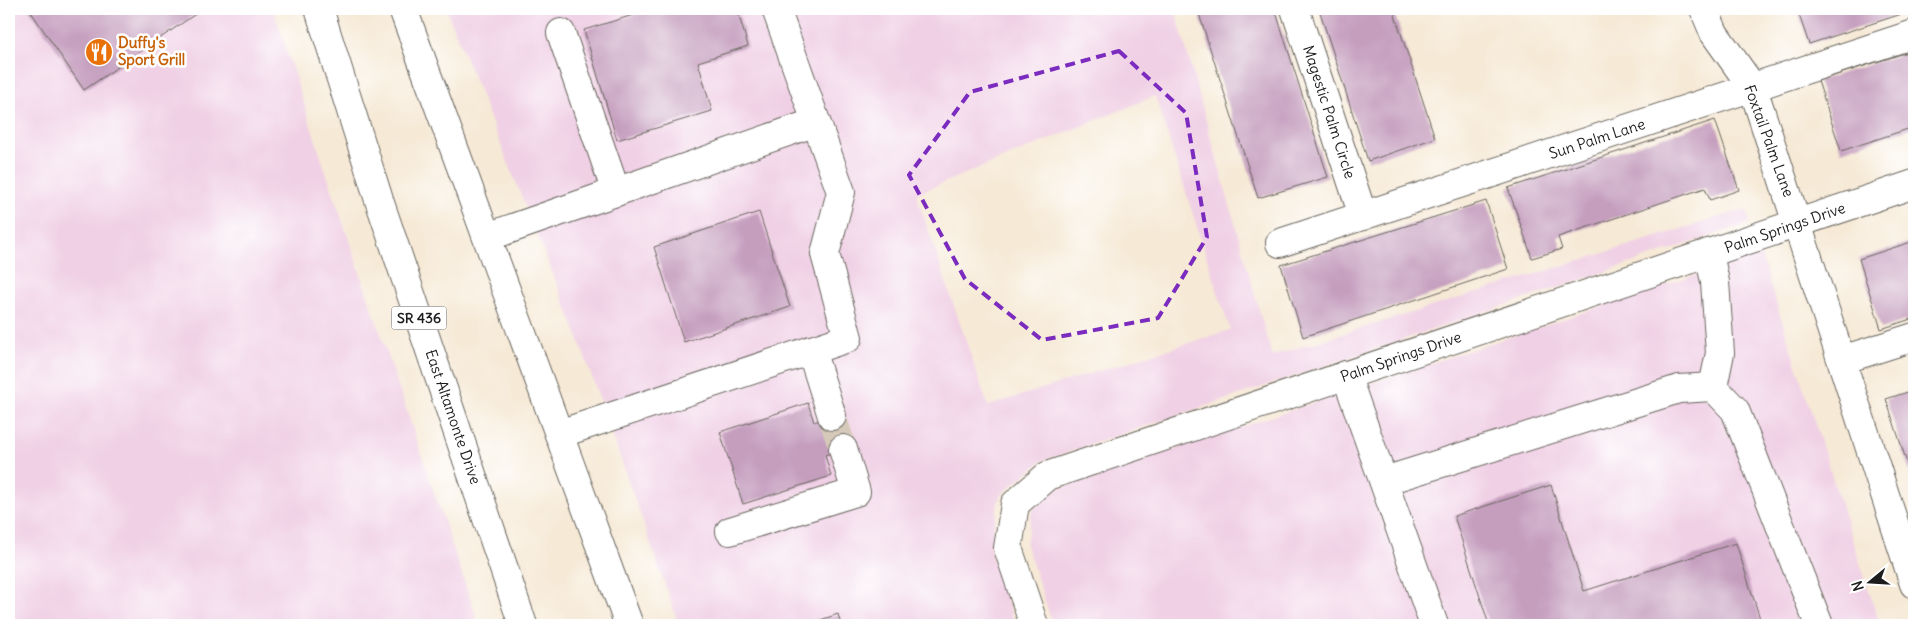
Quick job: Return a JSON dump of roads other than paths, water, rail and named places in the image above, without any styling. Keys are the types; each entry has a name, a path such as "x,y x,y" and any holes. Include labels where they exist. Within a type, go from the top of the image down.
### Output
{"main road":[{"name":"East Altamonte Drive","path":"319,9 379,200 523,625"},
{"path":"404,9 628,625"},
{"path":"559,434 848,338 824,254 841,192 776,9"},
{"name":"Magestic Palm Circle","path":"1295,9 1363,216"},
{"name":"Foxtail Palm Lane","path":"1704,9 1714,33 1753,88 1914,584"},
{"path":"561,33 616,192"},
{"name":"Sun Palm Lane","path":"1280,243 1914,34"},
{"path":"487,237 816,122"},
{"name":"Palm Springs Drive","path":"1034,625 1008,548 1016,504 1046,476 1914,184"},
{"path":"1709,253 1715,282 1720,353 1713,387"},
{"path":"1842,360 1914,337"},
{"path":"811,350 832,416"},
{"path":"1346,375 1434,625"},
{"path":"1384,481 1679,389 1713,387 1736,410 1819,625"},
{"path":"730,531 856,492 843,449"}],"tunnel":[{"path":"832,416 843,449"}],"place":[{"name":"Duffy's Sport Grill","path":"99,52"}]}
